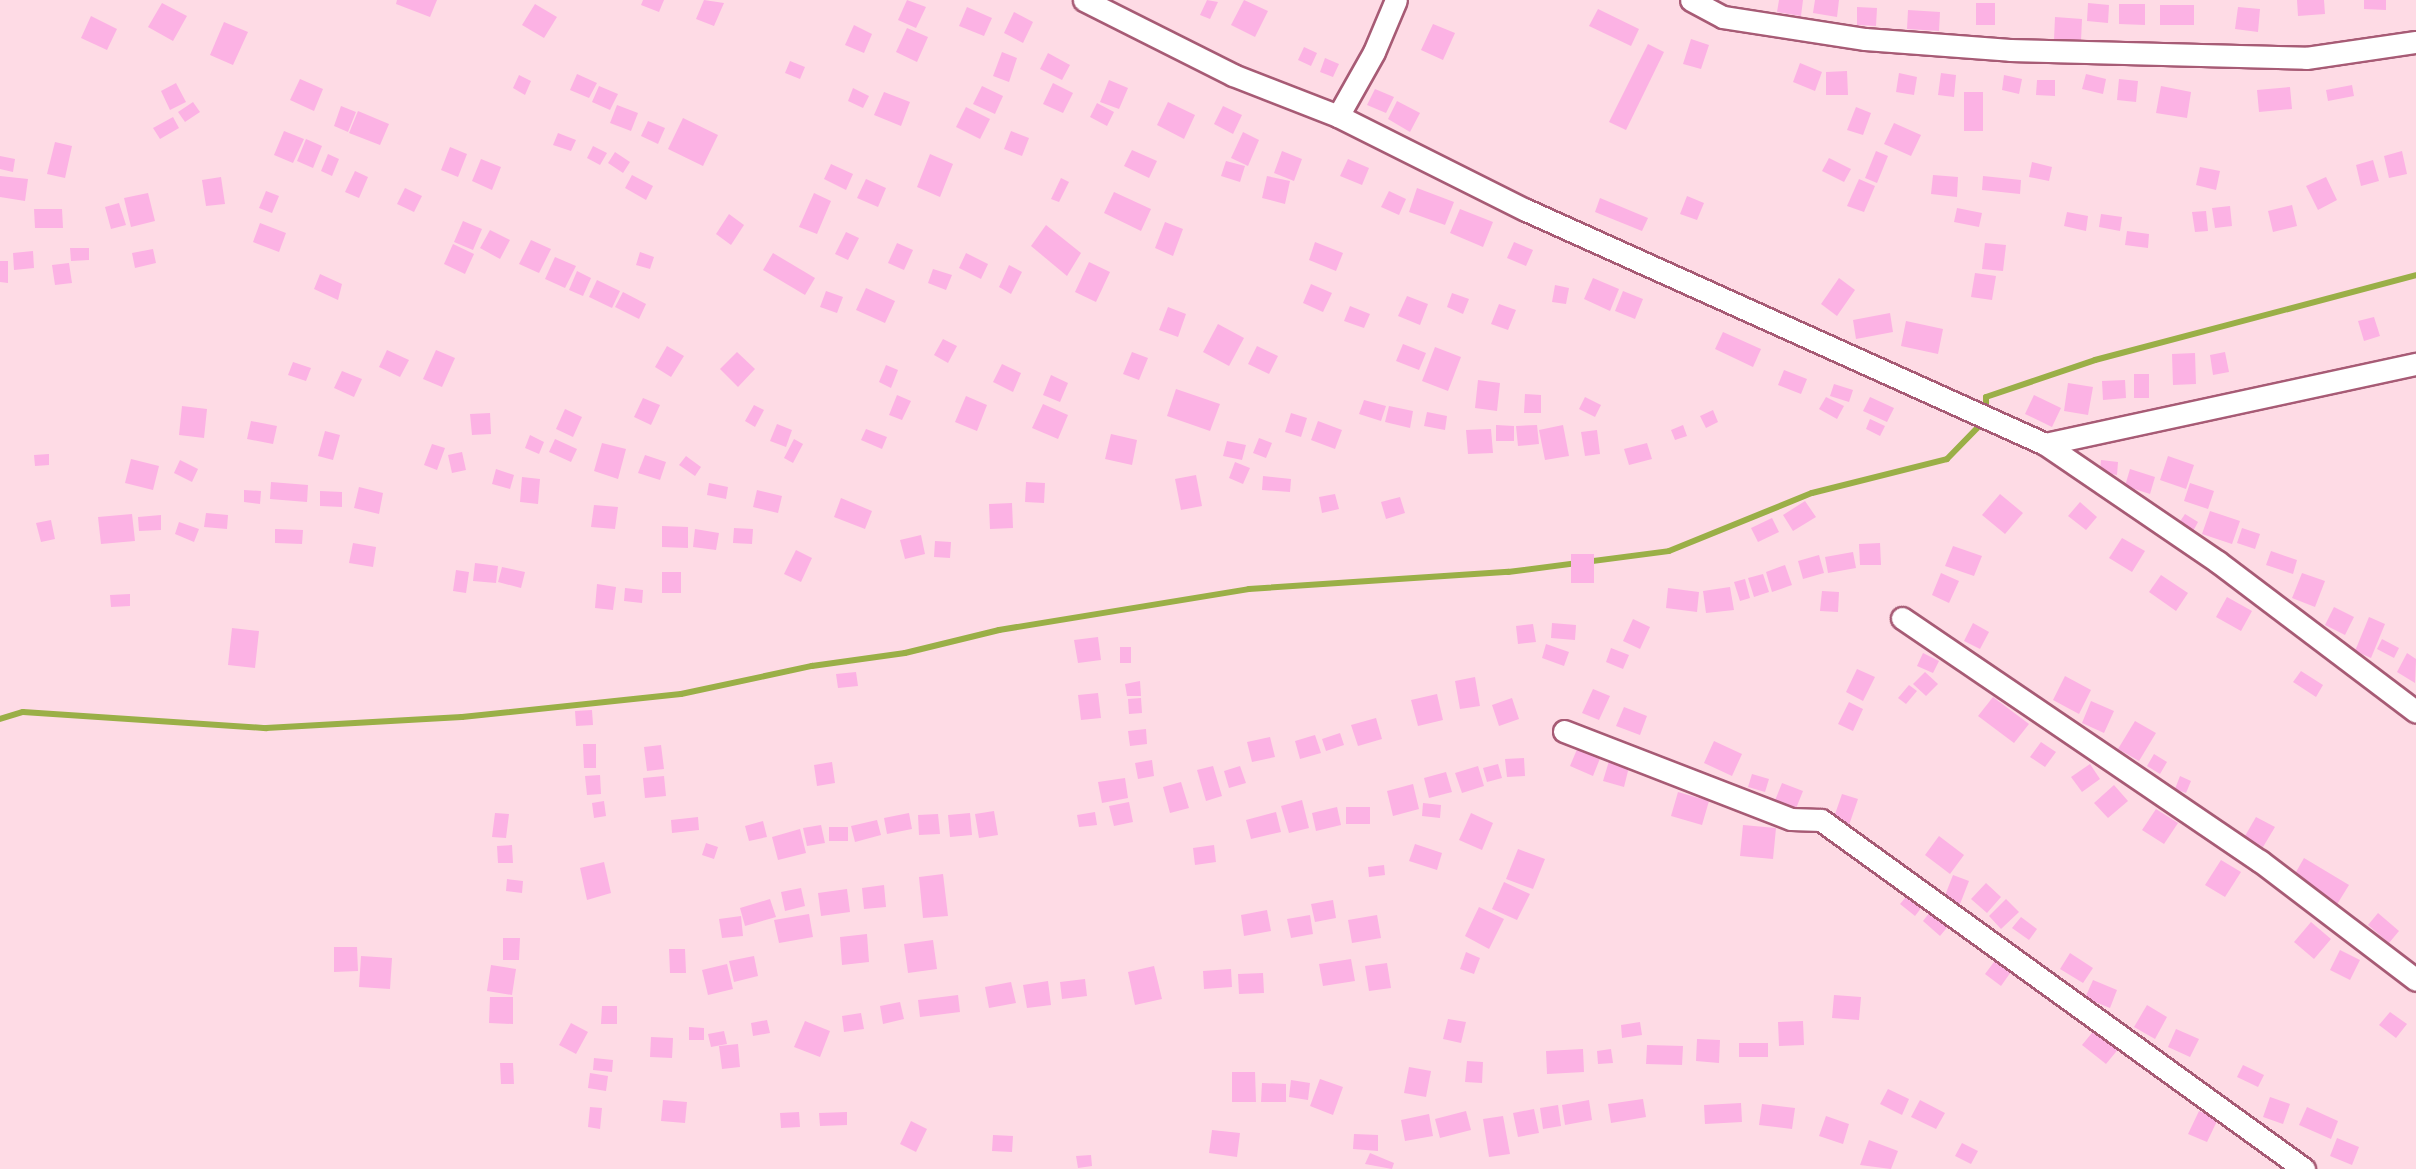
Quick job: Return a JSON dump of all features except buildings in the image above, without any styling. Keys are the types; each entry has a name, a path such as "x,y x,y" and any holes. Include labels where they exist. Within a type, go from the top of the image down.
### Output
{"street":[{"path":"1084,0 1233,75 1338,116 1550,220 2045,443 2218,562 2416,712"},
{"path":"1338,116 1396,0"},
{"path":"1691,0 1723,17 1865,39 2010,50 2306,58 2416,42"},
{"path":"2045,443 2286,396 2416,364"},
{"path":"1902,618 2260,861 2416,980"},
{"path":"1564,731 1791,819 1821,820 2304,1169"}],"waterway":[{"path":"0,719 23,712 266,728 462,717 681,694 812,666 905,653 999,630 1249,589 1508,572 1669,551 1812,493 1947,459 1986,419 1986,397 2095,360 2416,275"}]}
